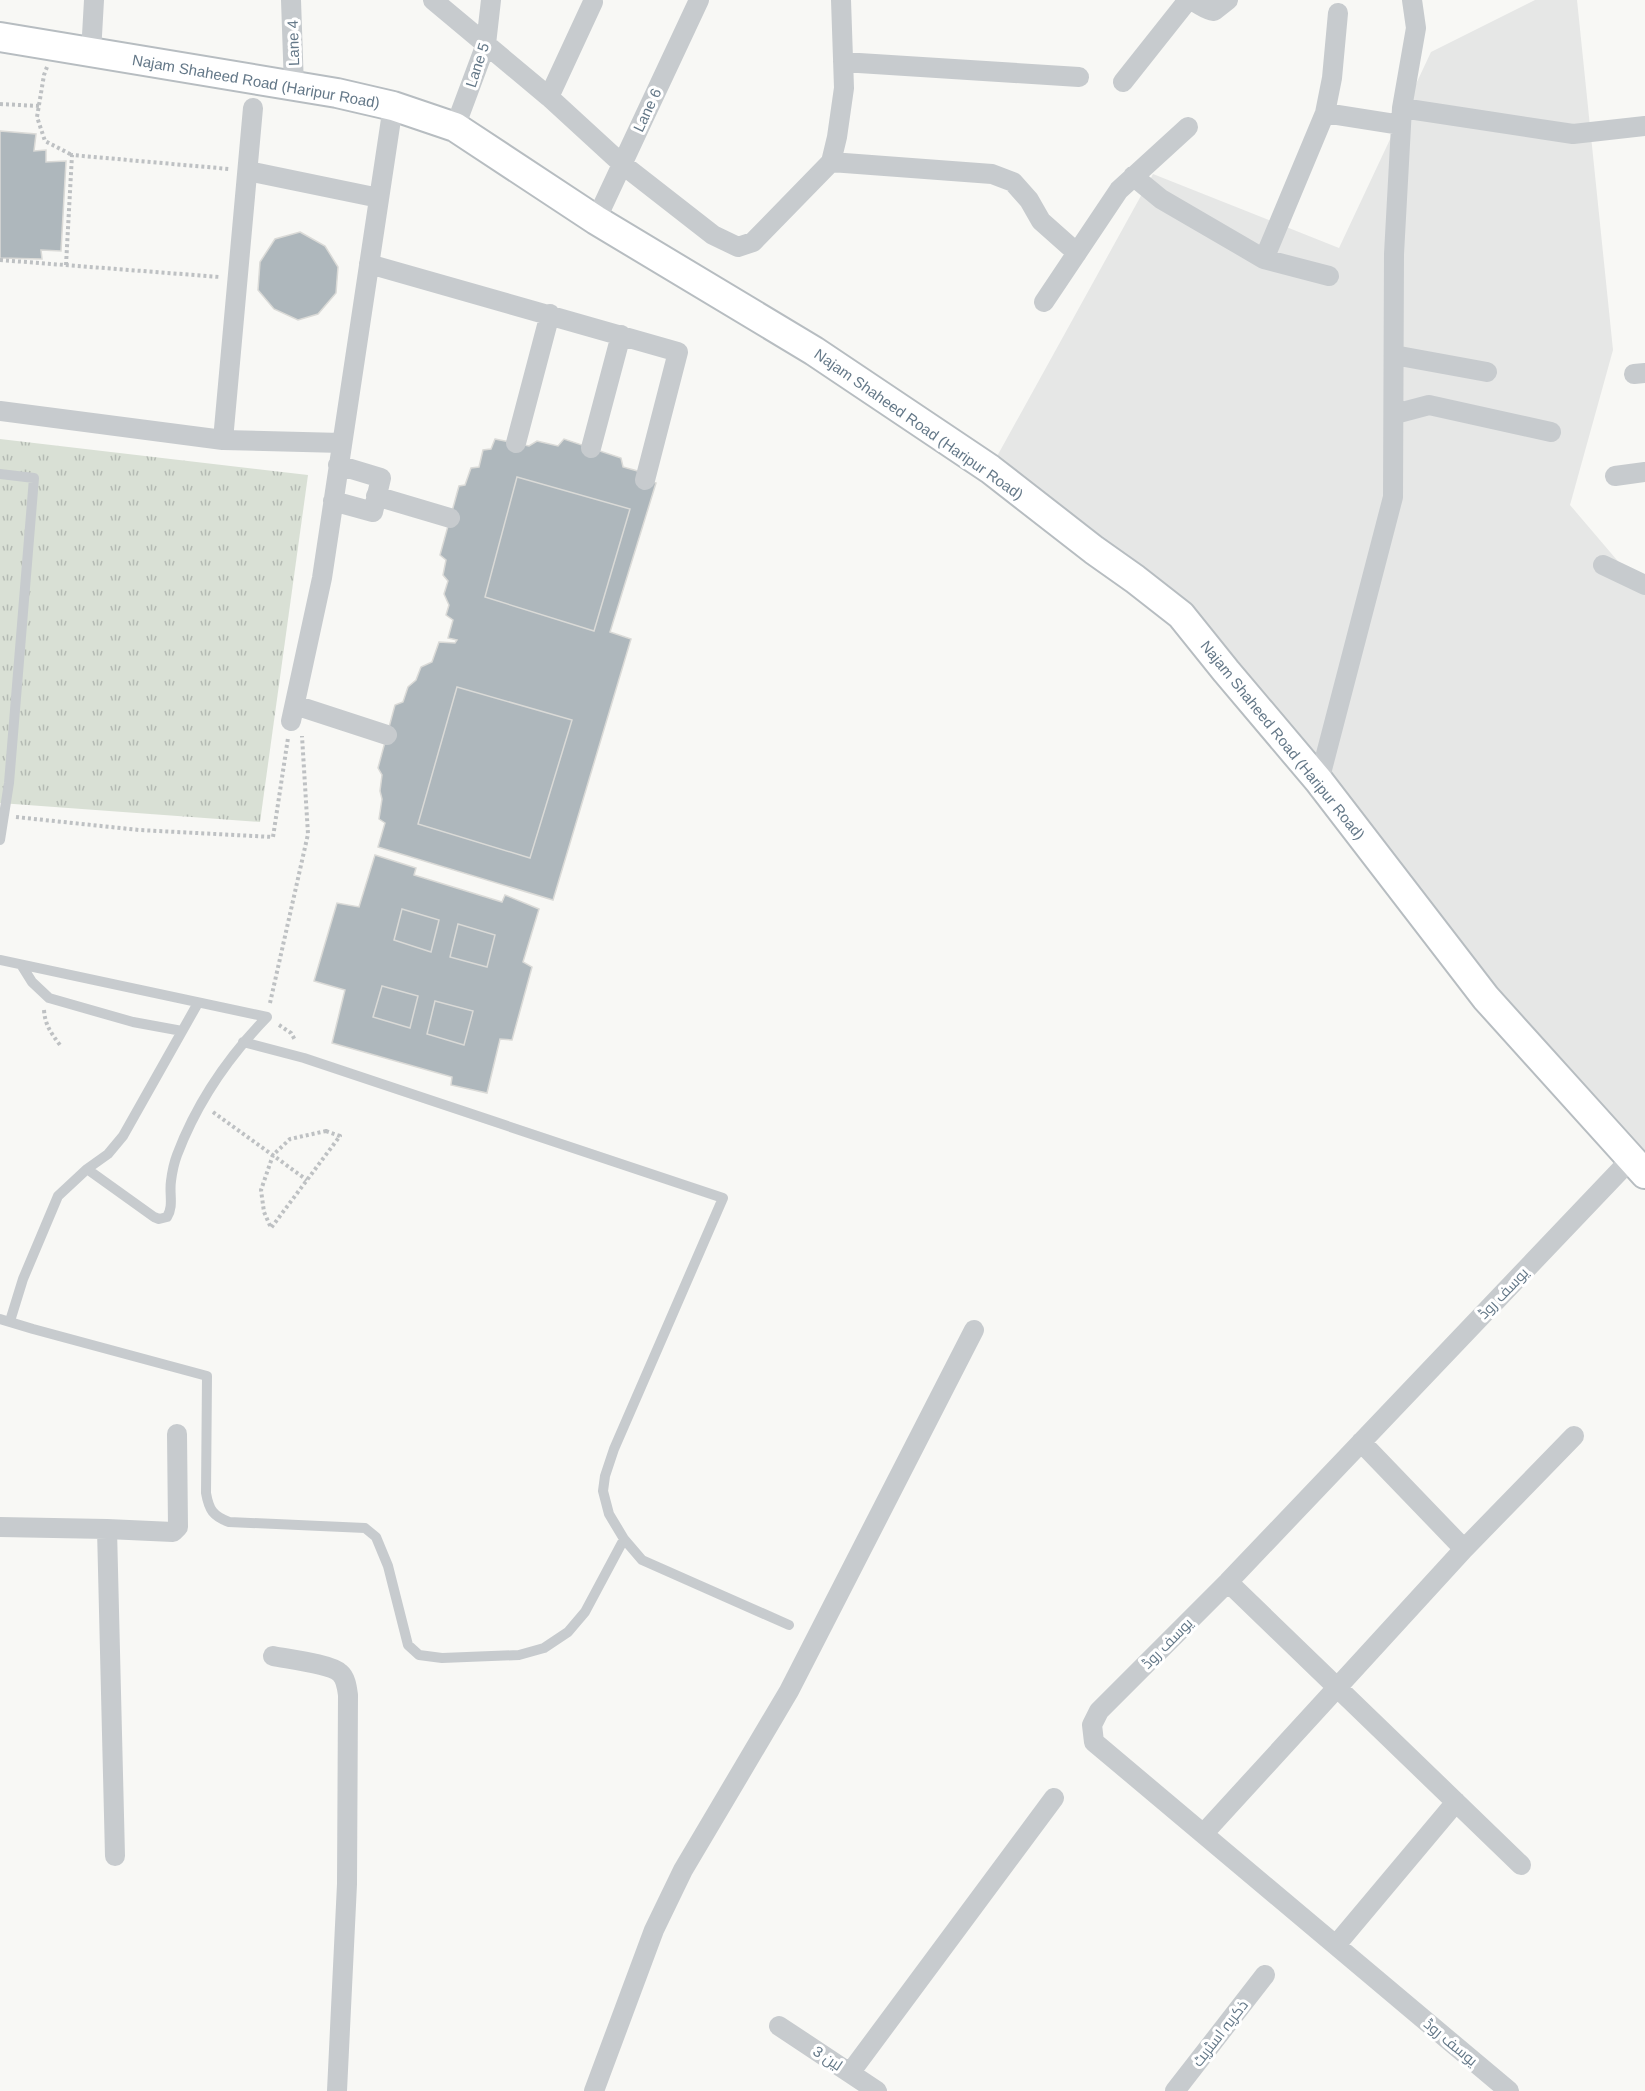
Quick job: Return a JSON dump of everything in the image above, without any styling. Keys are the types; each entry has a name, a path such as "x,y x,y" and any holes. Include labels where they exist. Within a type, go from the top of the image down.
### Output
{"main road":[{"name":"Najam Shaheed Road (Haripur Road)","path":"0,37 393,105 455,127 596,220 814,351 990,469 1181,615 1226,672 1319,781 1486,998 1638,1167"}],"street":[{"path":"91,53 94,0"},
{"name":"Lane 4","path":"291,0 294,87"},
{"path":"433,0 549,97 622,164 713,235 738,247 753,242 831,162 844,88 841,0"},
{"name":"Lane 5","path":"455,127 486,44 491,0"},
{"name":"Lane 6","path":"596,220 699,0"},
{"path":"1123,82 1188,0 1214,11 1228,0"},
{"path":"1319,781 1393,497 1394,254 1401,117 1416,28 1412,0"},
{"path":"549,97 593,2"},
{"path":"1264,259 1325,113 1332,78 1338,13"},
{"path":"843,62 1079,77"},
{"path":"387,735 293,713 322,578 393,105"},
{"path":"223,440 253,108"},
{"path":"1325,113 1401,117 1573,134 1645,126"},
{"path":"1044,302 1119,190 1188,127"},
{"path":"831,162 992,174 1013,182 1029,200 1041,221 1077,253"},
{"path":"248,171 380,198"},
{"path":"1133,176 1161,199 1264,259 1329,276"},
{"path":"369,264 678,352 645,480"},
{"path":"516,443 550,314"},
{"path":"591,448 621,335"},
{"path":"1394,355 1487,372"},
{"path":"1395,414 1429,405 1551,432"},
{"path":"0,411 223,440 342,443"},
{"path":"333,501 373,512 381,478 338,465"},
{"path":"1615,476 1645,472"},
{"path":"376,496 450,518"},
{"path":"1603,564 1645,585"},
{"name":"یوسف روڈ","path":"1509,2091 1094,1742 1092,1725 1099,1711 1228,1582 1361,1442 1638,1167"},
{"path":"594,2091 654,1930 682,1870 789,1691 974,1330"},
{"path":"0,1527 173,1532 178,1527 177,1434"},
{"path":"1204,1833 1464,1549 1574,1436"},
{"path":"1361,1442 1464,1549"},
{"path":"107,1529 116,1856"},
{"path":"1228,1582 1521,1865"},
{"path":"273,1656 340,1672 348,1695 347,1884 337,2091"},
{"path":"850,2073 1054,1798"},
{"path":"1336,1945 1456,1802"},
{"name":"ذکریہ اسٹریٹ","path":"1176,2091 1265,1975"},
{"name":"لین 3","path":"779,2026 877,2091"}],"lane":[{"path":"0,474 34,478 5,770 5,816 0,840"},
{"path":"0,960 267,1017"},
{"path":"22,966 32,982 49,998 133,1022 182,1031"},
{"path":"198,1003 123,1136 108,1154 87,1169 58,1196 5,1320 207,1376 206,1493 210,1511 218,1518 229,1522 365,1528 376,1537 388,1566 408,1645 420,1655 442,1658 519,1655 544,1648 568,1632 585,1612 624,1539"},
{"path":"87,1169 154,1217 159,1219 167,1217 171,1209 171,1182 177,1156 201,1103 225,1065 267,1017"},
{"path":"243,1042 304,1058 723,1198 614,1449 605,1476 603,1491 609,1514 624,1539 642,1560 789,1625"}],"path":[{"path":"55,47 44,75 37,117 45,141 72,155 248,171"},
{"path":"0,104 39,106"},
{"path":"66,265 72,155"},
{"path":"0,260 238,278"},
{"path":"5,816 139,830 273,837 293,713"},
{"path":"293,713 301,728 308,834 267,1017 291,1033 304,1058"},
{"path":"49,998 44,1010 45,1022 60,1045"},
{"path":"201,1103 307,1180"},
{"path":"327,1131 340,1136 307,1180 270,1228 264,1212 261,1190 273,1155 290,1138 327,1131"}],"shaded area":[{"path":"1535,0 1577,0 1613,350 1570,505 1645,593 1645,1174 1183,612 990,469 1153,174 1339,248 1431,52"}],"green space":[{"path":"0,439 308,475 260,822 0,803"}],"building":[{"path":"0,131 36,134 34,151 46,150 46,162 66,161 61,251 41,250 42,259 0,258"},
{"path":"300,232 325,246 338,267 336,293 318,314 298,320 274,309 258,290 260,262 275,239"},
{"path":"495,439 529,446 537,441 558,446 564,439 621,458 623,467 641,472 645,480 656,483 610,632 631,639 553,900 378,847 385,823 379,819 382,775 378,768 395,705 403,702 408,687 416,680 421,667 432,662 439,642 455,643 457,640 448,638 453,620 446,615 449,605 444,594 448,581 443,575 446,560 440,555 459,486 465,485 471,468 479,467 483,450 491,449"},
{"path":"517,477 630,509 594,631 485,597"},
{"path":"457,687 572,720 530,858 418,824"},
{"path":"375,855 416,868 414,875 502,902 505,895 539,909 523,962 532,967 512,1040 500,1039 487,1093 451,1085 452,1077 332,1043 345,990 314,981 337,903 359,907"},
{"path":"402,909 439,920 431,952 394,940"},
{"path":"458,924 495,935 487,967 450,957"},
{"path":"382,986 418,996 410,1028 373,1017"},
{"path":"435,1001 473,1011 464,1045 427,1034"}]}
